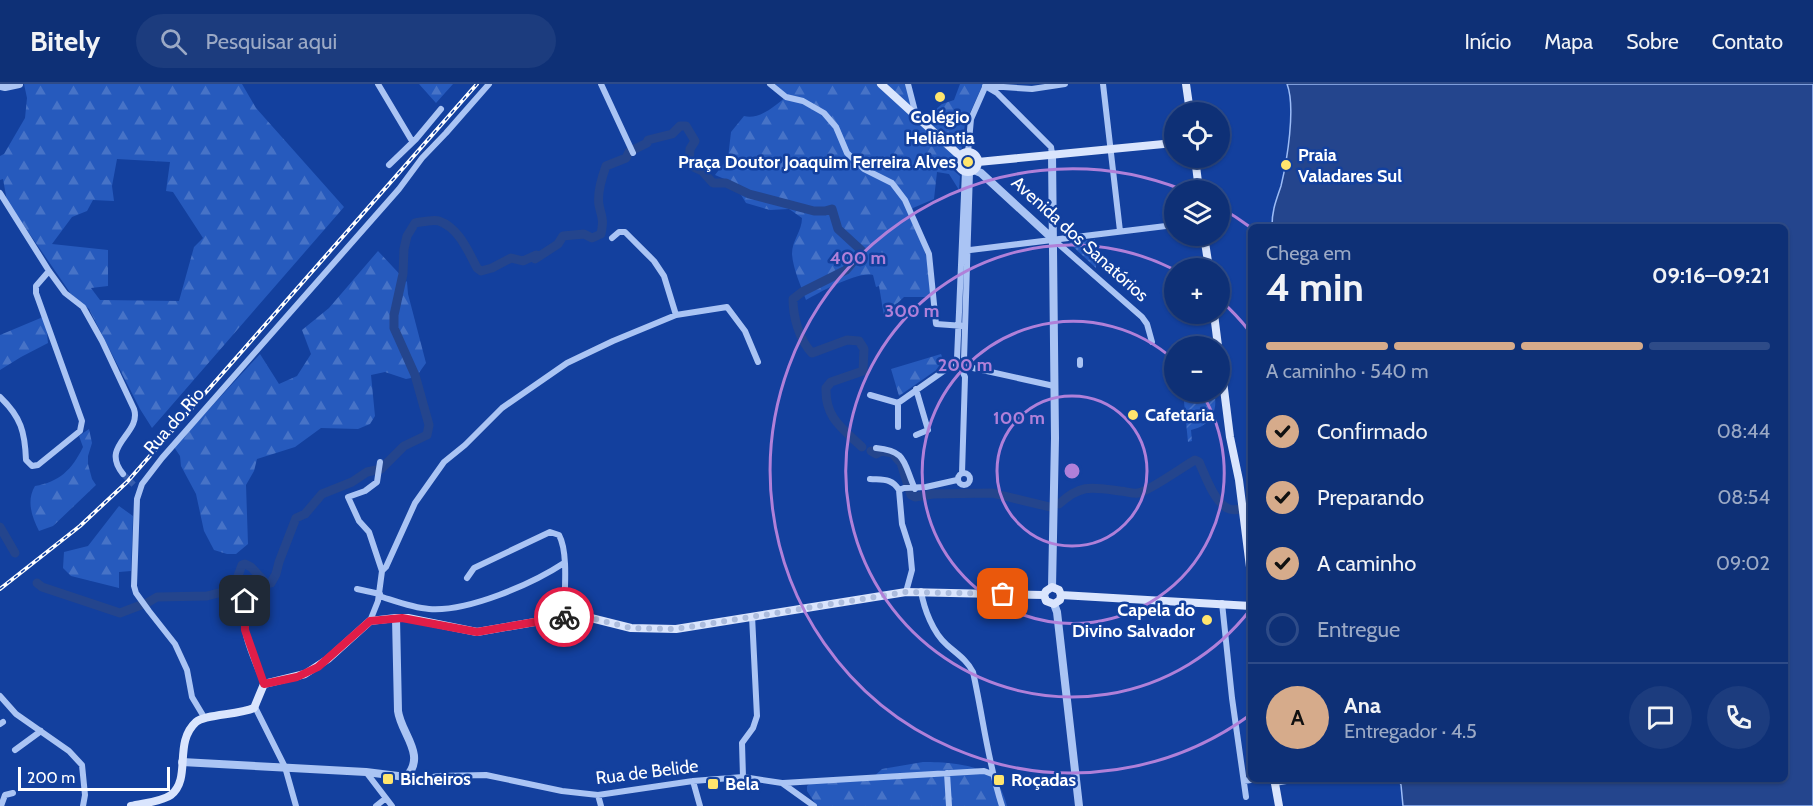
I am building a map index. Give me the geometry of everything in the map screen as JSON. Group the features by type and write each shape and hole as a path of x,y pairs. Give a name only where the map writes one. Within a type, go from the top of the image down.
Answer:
{"main road":[{"name":"Avenida dos Sanatórios","path":"881,84 964,154 976,156 972,169 959,165 964,154"},
{"path":"1186,84 1189,102"},
{"path":"972,169 1052,154 1164,144"},
{"path":"1226,402 1248,550"},
{"path":"1052,587 1059,590 1061,595 1060,600 1054,604 1046,601 1044,595 1047,589 1052,587"},
{"path":"131,806 170,796 177,788 182,778 184,740 196,722 204,717 232,714 255,706 264,684 297,677 318,667 370,621 408,618 477,632 564,617 591,618 631,628 653,630 676,629 906,592 1044,595"},
{"path":"1061,595 1248,606"},
{"path":"1274,782 1279,806"}],"street":[{"path":"0,86 19,84"},
{"path":"378,84 412,141"},
{"name":"Rua do Rio","path":"204,717 192,697 188,670 175,644 142,602 134,586 137,488 399,189 422,158 489,84"},
{"path":"601,84 633,151"},
{"path":"771,84 786,97 803,102 824,113 836,127 847,153 864,169 892,183 905,200 928,254 936,324 962,326"},
{"path":"908,84 916,115"},
{"path":"986,85 1032,88 1065,84"},
{"path":"1103,84 1120,231"},
{"path":"986,85 1044,139 1051,147 1052,154 1054,240 1052,587"},
{"path":"964,154 971,119 986,85"},
{"path":"388,165 441,109"},
{"path":"870,479 888,480 907,489 957,480 962,473 964,377 960,363 964,251 972,169"},
{"name":"Avenida dos Sanatórios","path":"972,169 981,173 1142,317 1147,324 1152,342"},
{"path":"0,193 65,293 83,307 136,412 133,424 117,448 116,462 123,474"},
{"path":"964,251 1164,226"},
{"path":"612,238 619,232 625,232 654,261 664,276 676,315"},
{"path":"0,397 21,424 26,437 26,460 32,466 38,465 80,431 82,421 36,293 36,286 49,271"},
{"path":"382,571 386,567 415,503 444,462 465,445 502,408 567,363 612,341 676,315 727,307 745,331 758,362"},
{"path":"898,403 916,389 960,363 1054,386"},
{"path":"916,389 928,430 916,435"},
{"path":"870,395 898,403"},
{"path":"898,403 898,427"},
{"path":"876,448 893,450 900,454 907,489 902,524 910,549 912,570 906,592"},
{"path":"370,621 377,608 382,571 369,532 358,521 348,497 371,487 376,482 380,468"},
{"path":"957,480 962,486 968,484 969,476 962,473"},
{"path":"467,578 474,568 550,532 559,535 563,541 564,617"},
{"path":"357,589 431,610 456,607 489,599 546,574 564,562"},
{"path":"237,588 244,595 247,607 244,613 245,630 264,684"},
{"path":"921,591 923,604 939,638 969,663 973,672 992,774 1002,806"},
{"path":"1222,603 1246,797"},
{"path":"1054,604 1057,612 1079,806"},
{"path":"743,777 742,743 753,728 757,716 752,616"},
{"path":"182,762 366,772 406,777 412,769 414,748 400,723 398,711 396,618"},
{"path":"0,696 16,714 69,750 82,765 85,795 83,806"},
{"path":"255,706 285,767 296,806"},
{"path":"15,750 40,730"},
{"path":"782,783 984,771 992,774"},
{"path":"366,772 392,806"},
{"path":"947,773 949,806"},
{"name":"Rua de Belide","path":"406,777 418,780 438,776 486,775 562,791 598,795 693,781 743,777 782,783 814,806"},
{"path":"693,781 699,806"},
{"path":"1244,782 1248,781"},
{"path":"1,806 5,795 13,793"},
{"path":"598,795 601,806"},
{"path":"376,806 386,798"}],"green space":[{"path":"24,84 242,84 256,108 344,207 152,428 89,309 71,294 7,201 3,179 0,180 0,156 4,154 25,118 27,98","holes":["117,159 170,162 166,191 173,192 203,238 194,247 179,301 100,300 91,288 108,286 108,250 52,244 72,217 87,211 93,200 114,201 112,186"]},
{"path":"419,84 453,84 436,103"},
{"path":"775,84 908,84 915,108 927,117 942,104 954,100 960,84 983,84 965,124 960,160 953,170 960,176 959,190 949,174 937,172 934,199 913,208 910,212 928,261 932,297 904,297 884,316 879,286 876,287 873,275 866,275 839,283 806,300 792,254 802,218 789,209 770,210 746,203 734,183 715,175 728,158 731,132 744,116 761,114 786,97"},
{"path":"1095,239 1095,243 1096,268 1069,243"},
{"path":"378,251 407,282 426,363 416,377 406,379 385,372 371,375 375,416 370,424 358,429 321,428 295,447 257,459 254,471 246,485 248,544 236,554 214,550 204,531 196,494 174,447 260,354 279,384 297,376 311,354 302,330 329,308"},
{"path":"43,317 48,343 0,370 0,335"},
{"path":"941,354 945,364 899,396 891,369"},
{"path":"1184,402 1215,402 1212,417 1203,425 1191,430 1192,441 1188,442"},
{"path":"89,429 92,443 88,464 96,485 53,526 39,531 32,515 30,503 32,492 35,486 64,474 83,447 79,436"},
{"path":"119,506 133,516 131,571 119,572 119,588 71,576 63,568 64,552 88,546"},
{"path":"923,762 964,765 984,772 998,784 1007,806 817,806 807,791 810,783 870,780 882,769"}],"shaded area":[{"path":"1287,84 1813,84 1813,806 1403,806 1400,782 1788,782 1788,224 1272,224 1288,149 1291,120 1290,94"}],"waterway":[{"path":"147,603 157,597 207,596 230,590 235,584 242,565 245,564 251,567 267,584 271,583 296,518 305,514 322,494 352,482 367,472 381,469 404,446 427,435 429,425 415,375 394,328 394,315 403,274 404,249 407,236 415,223 434,220 446,224 457,234 481,271 511,258 523,261 536,255 535,259 558,244 563,236 584,234 592,238 601,234 599,195 606,166 626,158 629,152 647,143 648,140 672,134 680,126 686,126 695,141 690,149 689,165 702,171 713,183 726,183 749,194 814,211 832,209 838,229 862,251 846,270 802,292 793,299 798,328 807,348 812,353 847,340 859,341 864,349 863,371 831,382 826,388 828,407 836,422 862,447"},
{"path":"871,451 876,454 882,451 892,453 901,463 911,495 915,497 933,494 992,493 1050,507"},
{"path":"1059,504 1074,493 1087,488 1143,492 1195,460 1199,462 1210,487 1222,505 1232,510 1248,508"},
{"path":"0,527 15,553"},
{"path":"37,583 42,587 120,613 141,605"}],"tunnel":[{"path":"123,474 134,485"}],"railway":[{"path":"0,589 80,526 127,482 477,84"}],"way so far":[{"path":"564,617 591,618 631,628 676,629 906,592 1003,594"}],"place":[{"name":"Colégio Heliântia","path":"940,97"},
{"name":"Praça Doutor Joaquim Ferreira Alves","path":"968,162"},
{"name":"Praia Valadares Sul","path":"1286,165"},
{"name":"Cafetaria","path":"1133,415"},
{"name":"Capela do Divino Salvador","path":"1207,620"},
{"name":"Bicheiros","path":"388,779"},
{"name":"Roçadas","path":"999,780"},
{"name":"Bela","path":"713,784"}],"route":[{"path":"245,601 247,607 244,613 245,630 264,684 297,677 318,667 370,621 408,618 477,632 564,617"}]}
